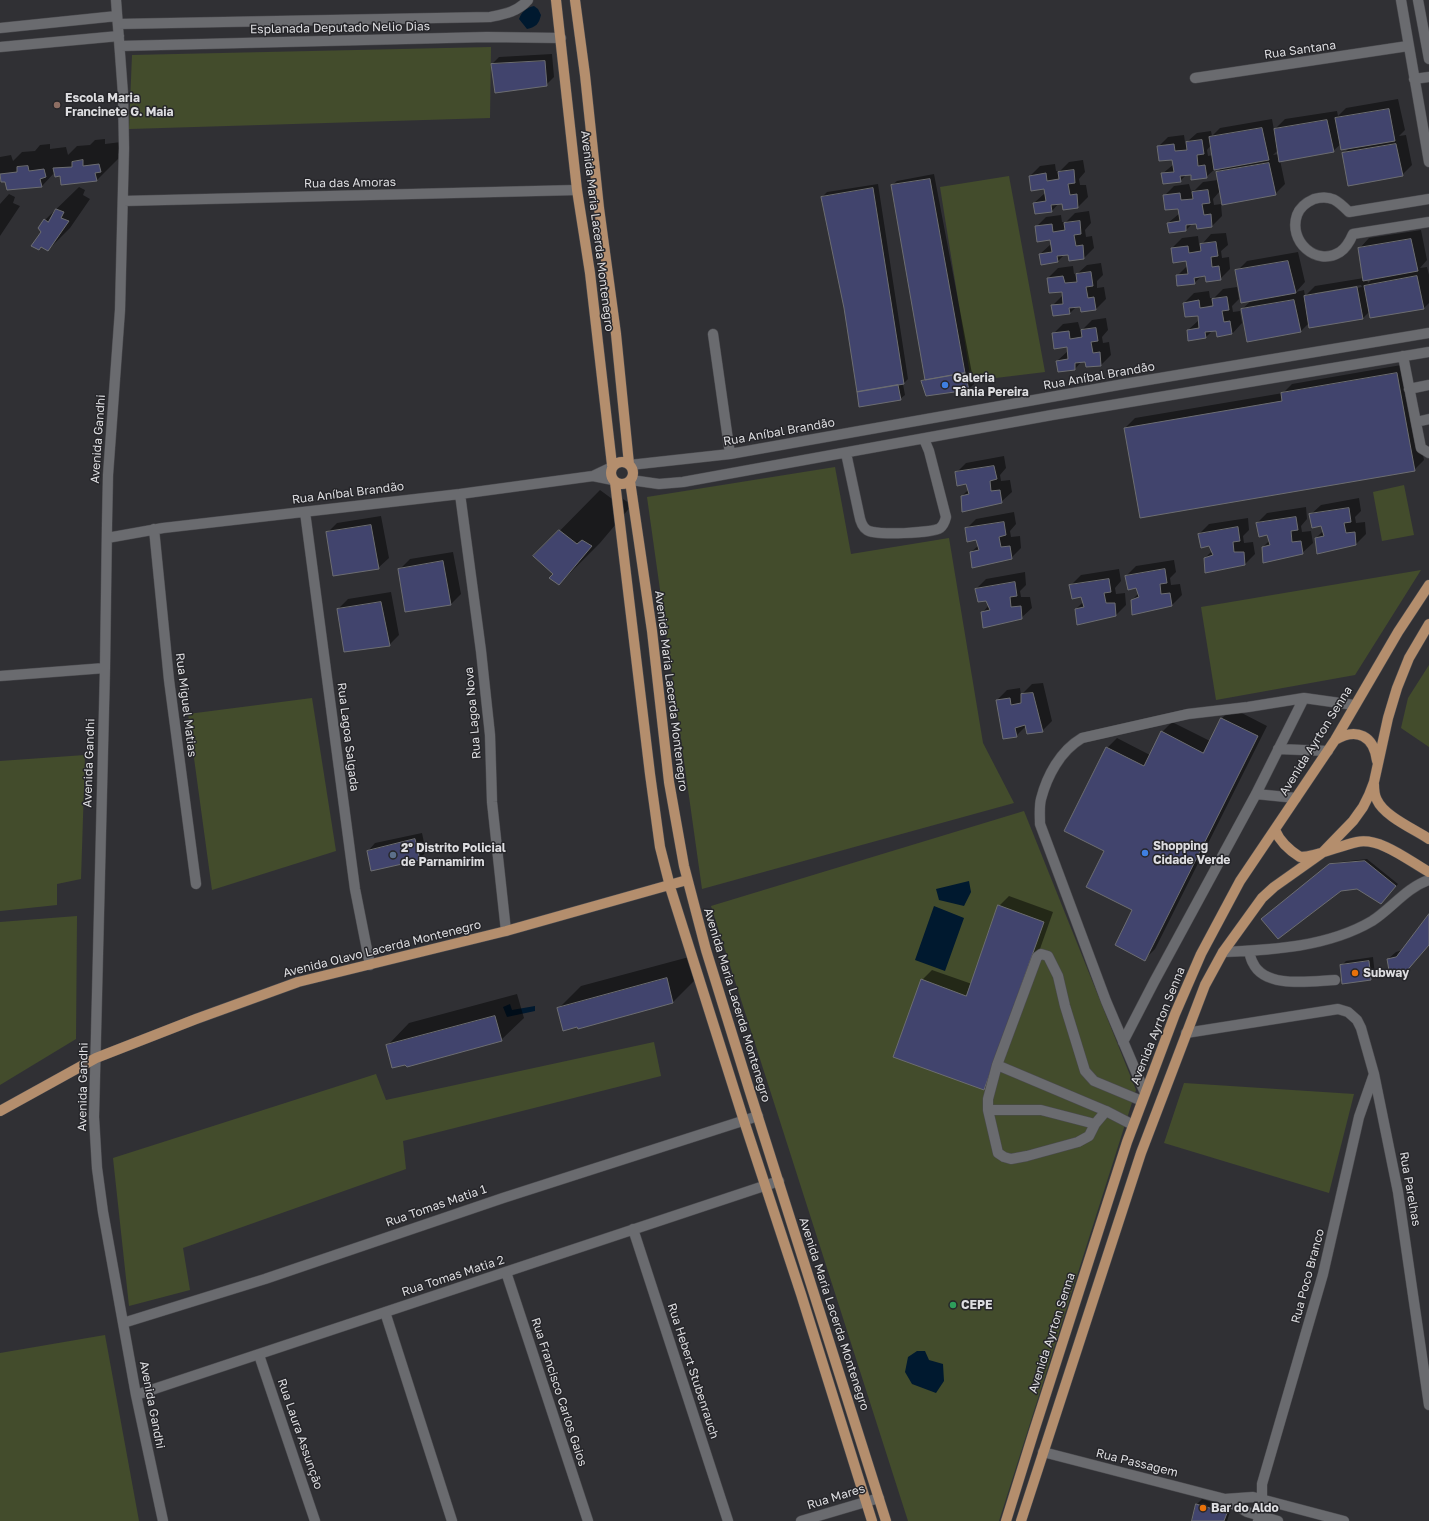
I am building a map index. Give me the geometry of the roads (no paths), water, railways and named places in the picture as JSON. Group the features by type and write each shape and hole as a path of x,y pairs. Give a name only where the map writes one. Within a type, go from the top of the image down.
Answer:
{"main road":[{"name":"Avenida Maria Lacerda Montenegro","path":"556,0 577,190 590,273 612,466"},
{"name":"Avenida Maria Lacerda Montenegro","path":"575,0 585,75 599,208 616,334 630,464"},
{"path":"621,461 630,464 633,472 630,480 623,484 614,481 610,474 612,466 621,461"},
{"name":"Avenida Maria Lacerda Montenegro","path":"630,480 652,631 669,782 680,849 687,880 706,950 886,1521"},
{"name":"Avenida Maria Lacerda Montenegro","path":"614,481 652,788 660,842 670,885 872,1521"},
{"name":"Avenida Ayrton Senna","path":"1006,1521 1133,1125 1175,1014 1201,954 1240,881 1335,740 1354,705 1429,584"},
{"path":"1021,1521 1139,1160 1205,985 1223,952 1262,898 1274,887 1322,853 1353,821 1370,795 1388,718 1397,688 1410,658 1429,624"},
{"path":"1335,740 1350,733 1359,734 1367,738 1376,752 1377,765"},
{"path":"1374,782 1375,794 1381,807 1387,813 1429,839"},
{"path":"1275,830 1278,838 1284,846 1300,857 1322,853 1357,842 1374,842 1384,846 1429,872"},
{"name":"Avenida Olavo Lacerda Montenegro","path":"0,1111 96,1058 196,1018 298,982 506,931 687,880"}],"street":[{"name":"Avenida Gandhi","path":"116,0 123,94 123,201 120,310 108,475 105,668 94,1117 97,1168 103,1212 136,1395 163,1521"},
{"name":"Esplanada Deputado Nelio Dias","path":"0,28 117,20 490,17 511,13 523,6 528,0"},
{"path":"1401,0 1429,162"},
{"path":"1418,0 1429,59"},
{"path":"0,47 119,36"},
{"name":"Esplanada Deputado Nelio Dias","path":"120,46 487,37 560,38"},
{"name":"Rua Santana","path":"1195,78 1408,46"},
{"path":"1414,79 1429,77"},
{"name":"Rua das Amoras","path":"123,201 577,190"},
{"path":"1429,199 1349,212 1338,200 1322,197 1308,201 1299,210 1295,222 1295,233 1300,244 1310,252 1325,256 1340,252 1348,243 1353,234 1429,222"},
{"name":"Rua Aníbal Brandão","path":"630,464 730,454 1429,333"},
{"path":"713,334 730,454"},
{"path":"630,480 659,484 683,482 1052,415 1429,352"},
{"path":"1402,356 1421,448 1429,453"},
{"path":"1152,380 1155,398"},
{"path":"1409,389 1429,385"},
{"path":"1416,422 1429,419"},
{"path":"846,453 859,514 862,524 866,530 875,533 898,534 939,529 944,524 946,517 929,450 924,439"},
{"name":"Rua Aníbal Brandão","path":"107,538 154,529 460,494 593,476 612,466"},
{"name":"Rua Aníbal Brandão","path":"593,476 614,481"},
{"name":"Rua Lagoa Nova","path":"460,494 489,727 492,802 506,931"},
{"name":"Rua Lagoa Salgada","path":"305,512 355,889 370,965"},
{"name":"Rua Miguel Matias","path":"154,529 170,680 196,884"},
{"path":"0,676 105,668"},
{"path":"1123,1042 1256,794 1304,698"},
{"path":"1144,1097 1040,824 1040,800 1049,776 1058,761 1074,743 1082,738 1188,714 1248,707 1304,698 1354,705"},
{"path":"1278,749 1328,751"},
{"path":"1256,794 1296,798"},
{"path":"1223,952 1267,950 1314,943 1345,933 1372,921 1393,906 1413,888 1429,880"},
{"path":"1249,951 1253,964 1266,976 1285,982 1334,980"},
{"path":"1106,1111 1089,1136 1078,1142 1011,1159 998,1153 988,1110 988,1099 997,1065 1037,957 1041,954 1048,956 1058,976 1078,1050 1088,1076 1094,1082 1144,1097"},
{"name":"Rua Parelhas","path":"1186,1033 1338,1009 1353,1015 1361,1028 1374,1074 1398,1192 1429,1404"},
{"path":"997,1065 1106,1111 1133,1125"},
{"name":"Rua Poco Branco","path":"1245,1516 1257,1499 1262,1484 1323,1274 1359,1117 1374,1074"},
{"path":"988,1110 1041,1110 1096,1124"},
{"name":"Rua Tomas Matia 1","path":"124,1322 265,1279 503,1198 758,1116"},
{"name":"Rua Tomas Matia 2","path":"136,1395 779,1181"},
{"name":"Rua Hebert Stubenrauch","path":"633,1229 728,1521"},
{"name":"Rua Francisco Carlos Gaios","path":"506,1272 588,1521"},
{"path":"385,1312 452,1521"},
{"name":"Rua Laura Assunção","path":"259,1355 315,1521"},
{"name":"Rua Passagem","path":"1043,1452 1225,1499 1257,1499 1344,1521"},
{"name":"Rua Mares","path":"801,1521 879,1498"},
{"name":"Rua Passagem","path":"1225,1499 1245,1516 1278,1521"},
{"name":"Rua Poco Branco","path":"1257,1499 1259,1518"}],"water":[{"path":"534,6 538,9 541,15 537,25 527,29 519,19 525,10"},
{"path":"969,881 971,892 964,906 939,900 936,889"},
{"path":"934,906 964,918 945,971 915,960"},
{"path":"510,1004 512,1010 535,1006 535,1011 507,1017 503,1007"},
{"path":"917,1351 925,1351 929,1360 943,1364 944,1381 936,1393 912,1384 905,1372 908,1357"}],"place":[{"name":"Escola Maria Francinete G. Maia","path":"57,105"},
{"name":"Galeria Tânia Pereira","path":"945,385"},
{"name":"Shopping Cidade Verde","path":"1145,853"},
{"name":"2º Distrito Policial de Parnamirim","path":"393,855"},
{"name":"Subway","path":"1355,973"},
{"name":"CEPE","path":"953,1305"},
{"name":"Bar do Aldo","path":"1203,1508"}]}
